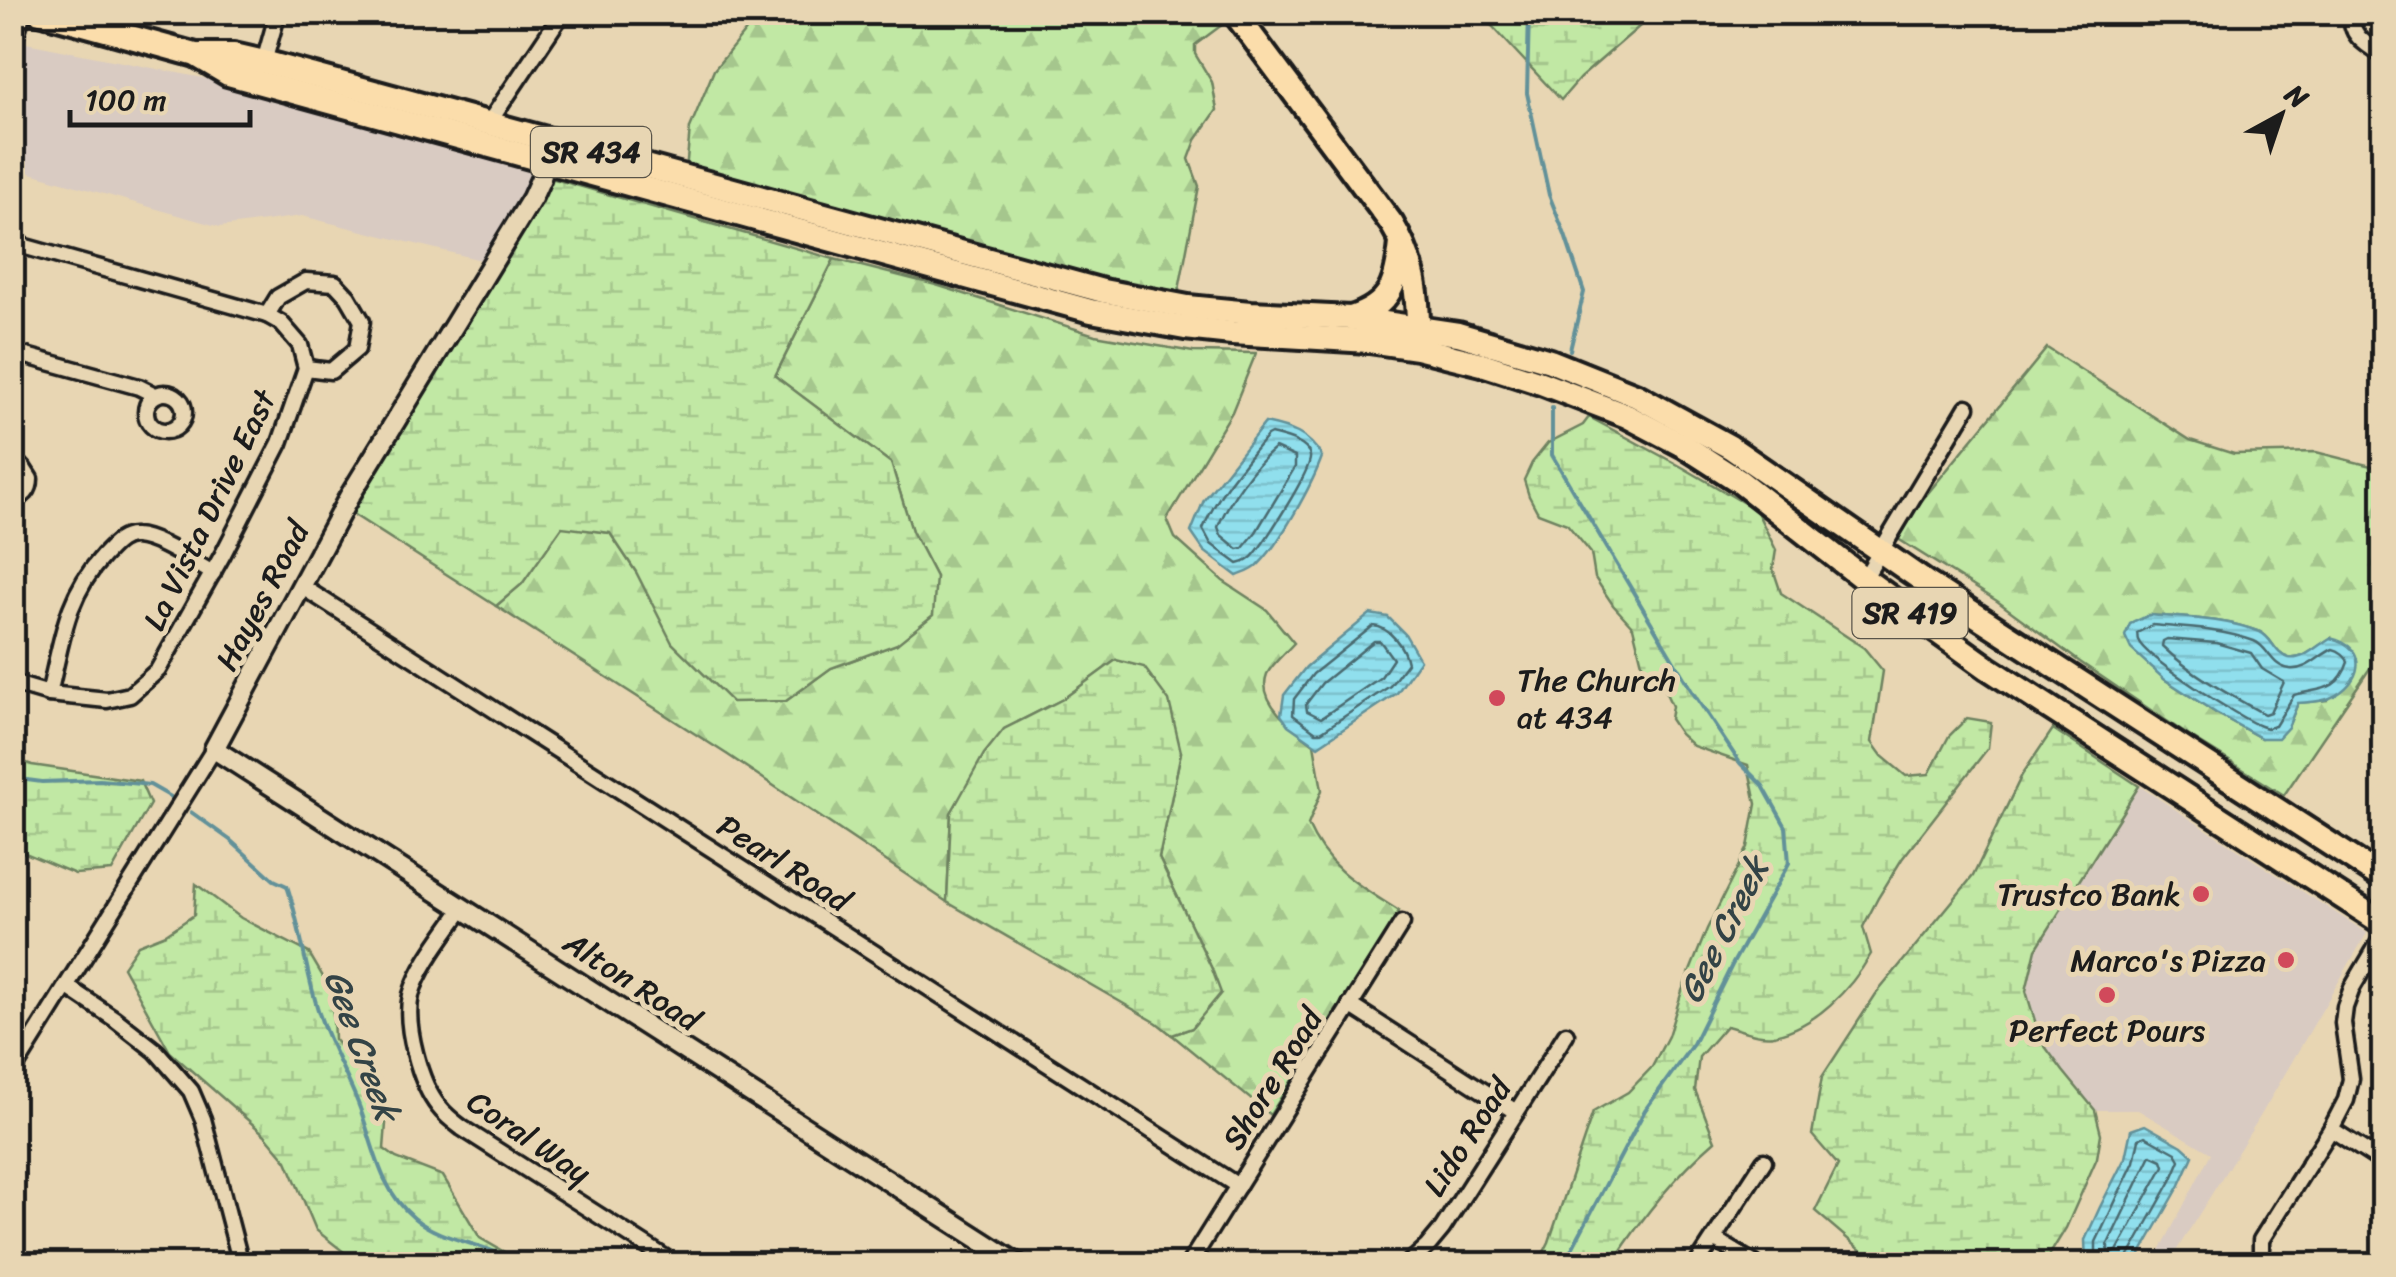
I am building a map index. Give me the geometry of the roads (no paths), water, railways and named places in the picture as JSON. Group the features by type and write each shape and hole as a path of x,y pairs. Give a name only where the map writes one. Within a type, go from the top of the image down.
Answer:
{"main road":[{"name":"SR 434","path":"40,12 113,22 196,55 228,74 1146,300 1234,312 1351,318 1418,338"},
{"path":"1234,12 1392,224 1415,276 1418,338"},
{"name":"SR 434","path":"196,55 234,54 488,124 548,151 1047,300 1138,321 1232,334 1369,341 1418,338"},
{"path":"1351,318 1377,307 1394,286 1401,240"},
{"path":"950,273 975,270 990,261"},
{"name":"SR 419","path":"1418,338 1458,334 1521,352 1638,396 1730,448 1879,551 2384,880"},
{"name":"SR 419","path":"1418,338 1597,404 1686,447 1739,482 1988,668 2384,924"},
{"path":"2160,780 2184,770 2216,771"}],"street":[{"path":"12,48 23,12"},
{"path":"264,62 278,12"},
{"path":"488,124 563,12"},
{"path":"2352,12 2352,30 2360,42 2384,56"},
{"name":"Hayes Road","path":"12,1073 214,748 349,497 532,198 548,151"},
{"path":"12,244 267,314 278,297 306,281 335,283 362,321 357,349 331,371 306,368"},
{"name":"La Vista Drive East","path":"12,682 48,694 107,700 130,695 158,670 280,443 306,368 300,345 281,323 267,314"},
{"path":"12,352 139,386 155,396"},
{"path":"1864,579 1967,407"},
{"path":"12,465 23,468 30,479 27,492 12,498"},
{"path":"48,694 72,601 86,575 116,542 128,535 146,537 213,573"},
{"name":"Pearl Road","path":"301,586 1238,1186"},
{"name":"Alton Road","path":"214,748 1018,1264"},
{"name":"Coral Way","path":"462,908 412,994 409,1012 413,1041 428,1091 440,1109 462,1128 675,1264"},
{"name":"Shore Road","path":"1189,1264 1402,923"},
{"path":"2267,1264 2262,1258 2261,1240 2346,1100 2352,1079 2343,1023 2345,1007 2384,934"},
{"path":"66,986 156,1051 190,1092 203,1120 241,1264"},
{"path":"1350,1005 1516,1112"},
{"name":"Lido Road","path":"1408,1264 1442,1229 1566,1034"},
{"path":"2331,1129 2384,1163"},
{"path":"1697,1264 1764,1161"},
{"path":"1714,1239 1754,1264"}],"water":[{"path":"1265,423 1298,433 1322,457 1275,544 1256,567 1237,576 1204,551 1191,532 1204,500"},
{"path":"1370,614 1388,617 1405,634 1420,660 1397,693 1318,746 1288,725 1281,715 1284,695 1306,667"},
{"path":"2149,615 2247,627 2260,632 2289,658 2305,655 2330,638 2352,649 2356,657 2355,675 2341,692 2330,698 2298,703 2288,727 2278,738 2261,738 2164,679 2131,649 2125,636 2130,624"},
{"path":"2145,1125 2193,1156 2135,1264 2088,1264 2085,1240 2125,1158 2131,1130"}],"waterway":[{"name":"Gee Creek","path":"1529,12 1527,93 1549,195 1584,292 1570,350"},
{"name":"Gee Creek","path":"1552,408 1552,455 1693,693 1740,763 1763,786 1786,827 1789,863 1693,1044 1645,1110 1564,1264"},
{"name":"Gee Creek","path":"12,778 150,785 171,797"},
{"name":"Gee Creek","path":"191,812 230,840 274,880 287,886 321,1019 392,1193 426,1226 517,1264"}],"place":[{"name":"The Church at 434","path":"1497,698"},
{"name":"Trustco Bank","path":"2201,894"},
{"name":"Marco's Pizza","path":"2286,960"},
{"name":"Perfect Pours","path":"2107,995"}]}
